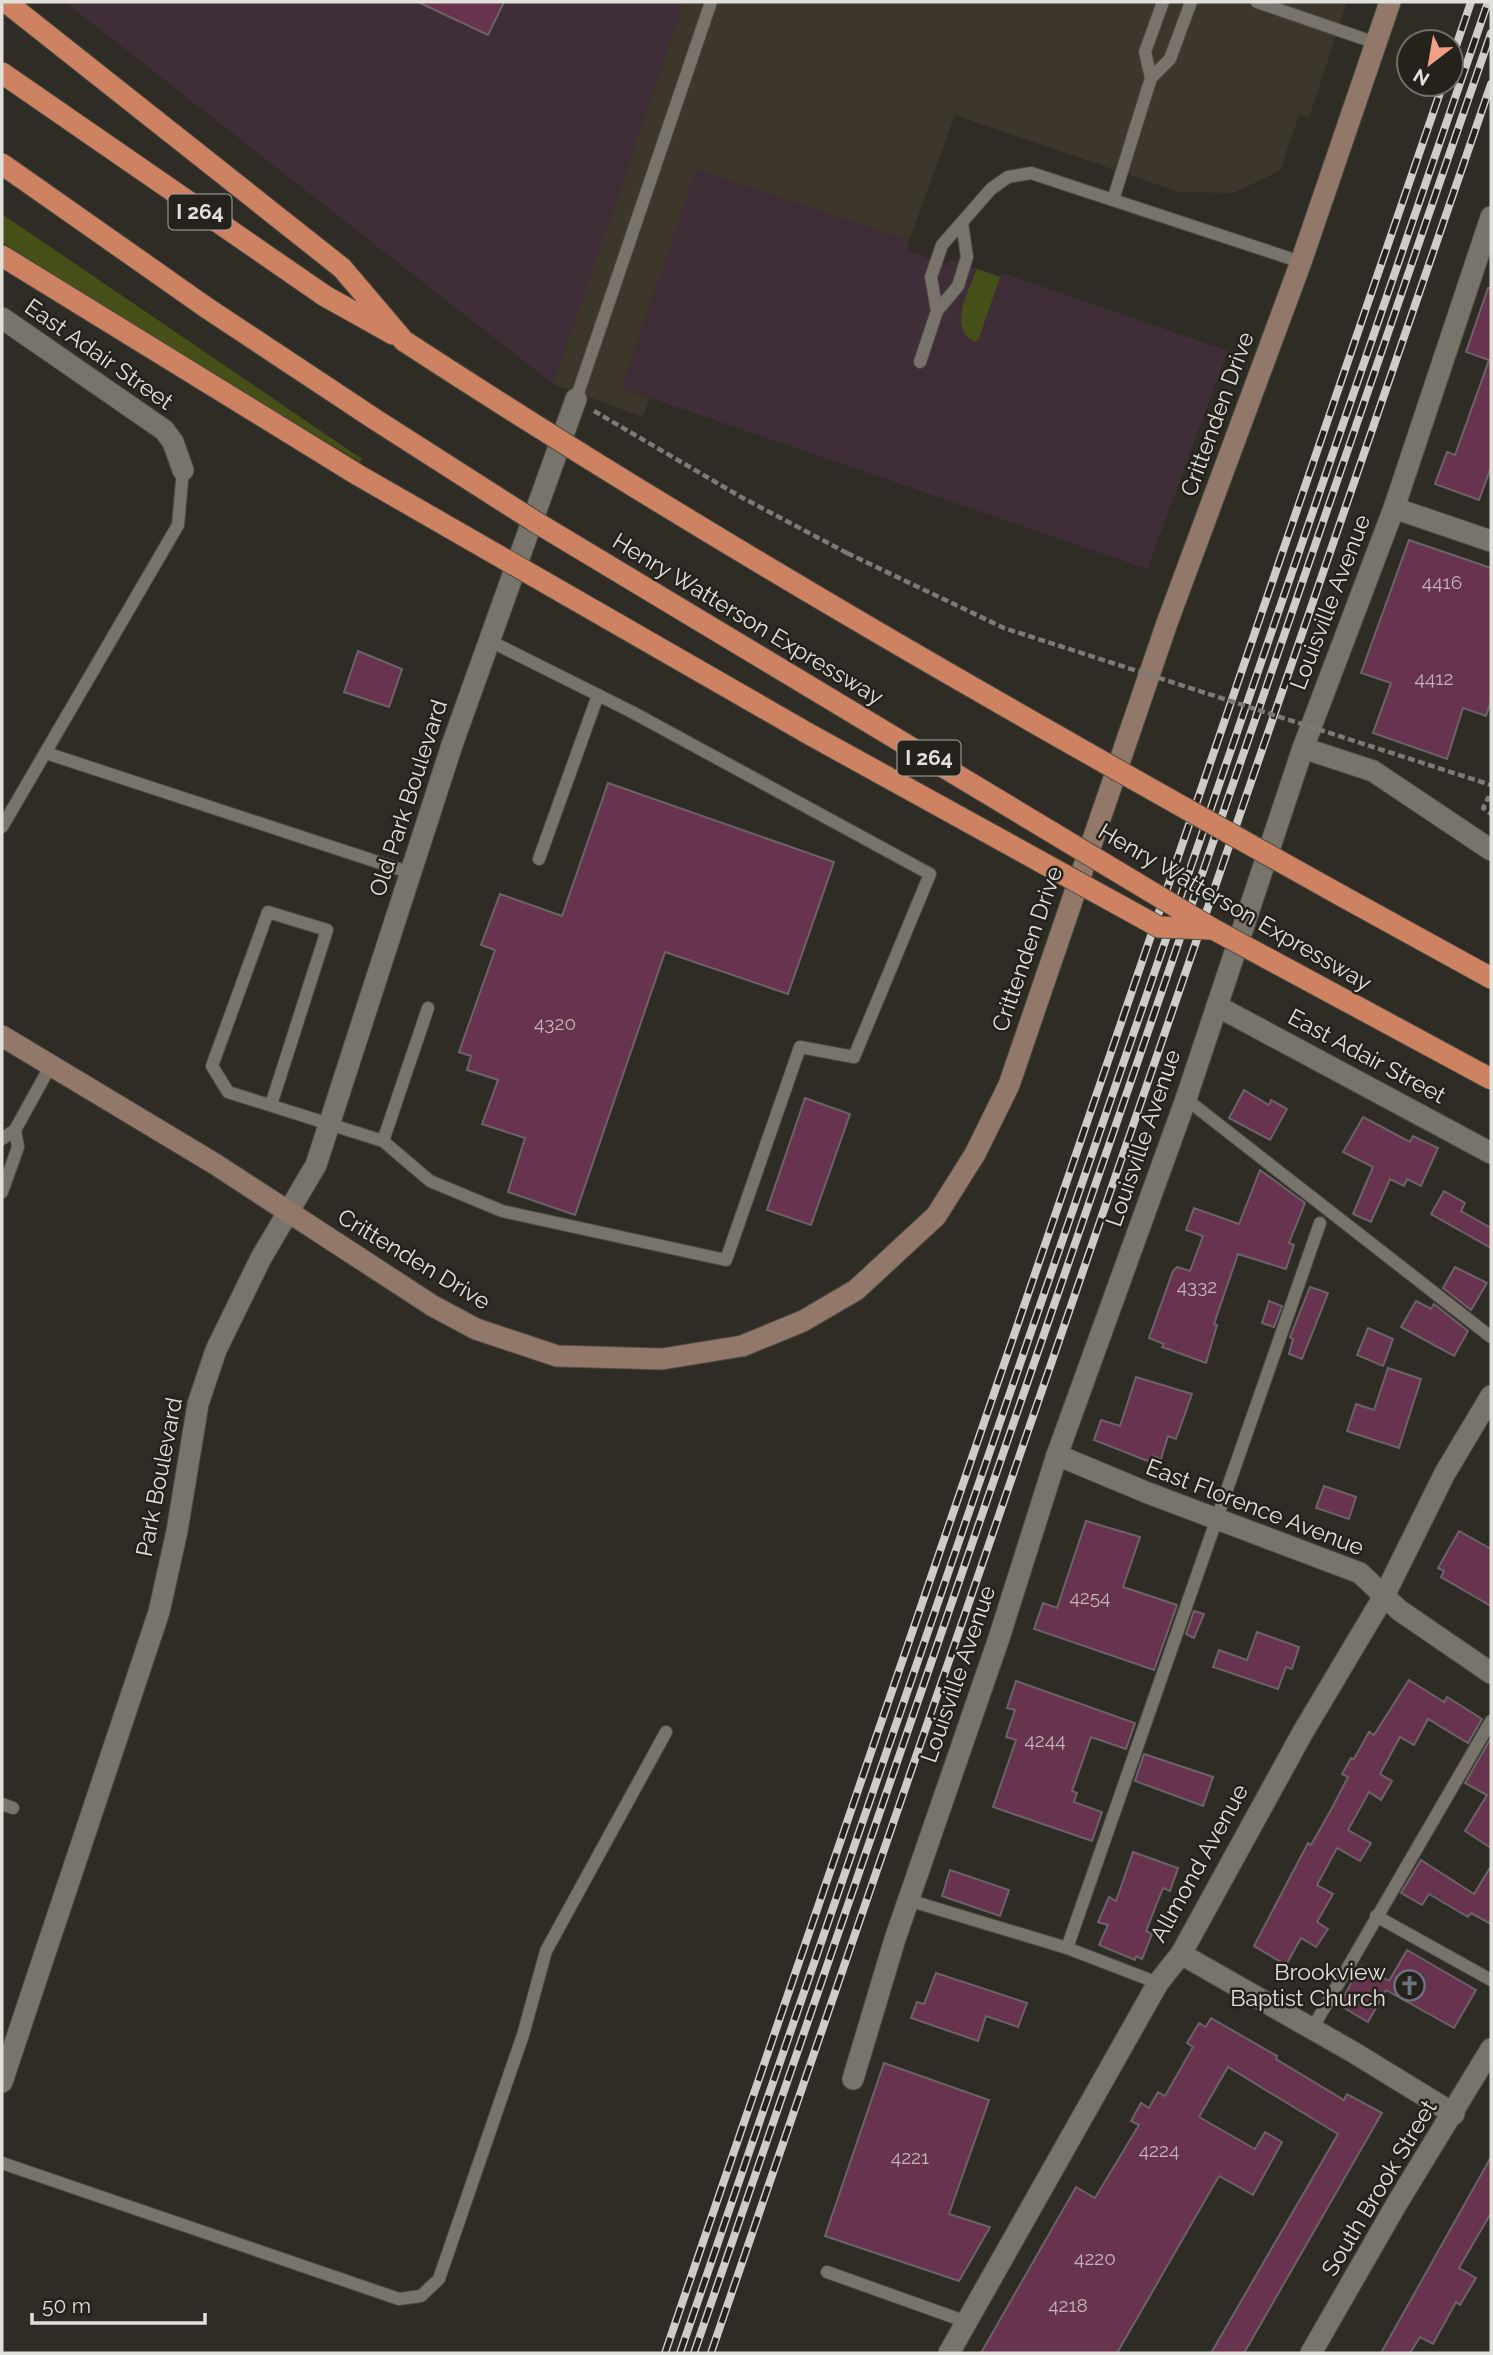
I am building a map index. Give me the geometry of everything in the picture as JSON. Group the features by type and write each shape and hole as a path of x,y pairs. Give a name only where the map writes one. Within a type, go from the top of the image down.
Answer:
{"highway":[{"path":"6,2 342,268 404,341"},
{"name":"I 264","path":"2,74 324,296 404,341 689,522 950,676 1491,978"},
{"name":"Henry Watterson Expressway","path":"2,164 207,308 534,521 1213,929 1491,1079"},
{"path":"2,256 358,475 833,748 1159,928 1213,929"}],"main road":[{"name":"Crittenden Drive","path":"289,1213 476,1329 557,1356 662,1359 742,1346 813,1315 856,1290 896,1256 936,1216 975,1154 1009,1085 1167,623 1301,262 1390,2"},
{"path":"2,1036 289,1213"}],"street":[{"name":"Louisville Avenue","path":"853,2079 908,1900 995,1650 1057,1455 1186,1099 1303,748 1394,508 1491,217"},
{"name":"East Adair Street","path":"2,318 164,430 173,442 183,470"},
{"name":"Old Park Boulevard","path":"289,1213 316,1165 488,640 576,399"},
{"path":"1394,508 1491,541"},
{"path":"1303,748 1373,771 1491,850"},
{"name":"East Adair Street","path":"1217,1006 1491,1153"},
{"name":"Park Boulevard","path":"2,2082 159,1612 177,1531 198,1404 216,1350 234,1312 289,1213"},
{"name":"Allmond Avenue","path":"949,2353 1158,1983 1181,1954 1290,1754 1384,1596 1445,1473 1491,1396"},
{"name":"East Florence Avenue","path":"1057,1455 1216,1520 1360,1573 1384,1596 1491,1673"},
{"path":"1181,1954 1454,2114"},
{"name":"South Brook Street","path":"1311,2353 1396,2205 1454,2114 1491,2049"}],"lane":[{"path":"576,399 711,2"},
{"path":"1151,78 1145,52 1163,2"},
{"path":"1114,200 1151,78 1170,59 1191,2"},
{"path":"1256,2 1376,43"},
{"path":"937,311 931,277 942,245 990,189 1008,177 1031,173 1301,262"},
{"path":"920,362 937,311 958,286 967,257 962,223"},
{"path":"2,827 178,525 183,470"},
{"path":"271,1105 327,930 268,912 212,1066 228,1092 383,1141 430,1181 502,1211 726,1260 800,1047 854,1057 930,874 598,695 488,640"},
{"path":"539,859 598,695"},
{"path":"46,753 411,873"},
{"path":"383,1141 428,1008"},
{"path":"2,1139 15,1130 51,1065"},
{"path":"1186,1099 1491,1337"},
{"path":"2,1192 18,1147 15,1130"},
{"path":"1067,1948 1320,1223"},
{"path":"1312,2029 1491,1721"},
{"path":"2,2162 399,2299 421,2296 439,2279 523,2035 546,1951 666,1732"},
{"path":"908,1900 1067,1948 1158,1983"},
{"path":"1376,1916 1491,1980"},
{"path":"827,2272 942,2310 967,2322"}],"path":[{"path":"576,399 741,497 847,553 1003,628 1491,785"},
{"path":"1491,799 1488,797 1483,808 1491,814"}],"shaded area":[{"path":"65,2 684,2 553,384"},
{"path":"684,2 1347,2 1309,118 1299,115 1280,171 1233,193 1179,192 955,115 909,241 696,170 622,388 650,398 643,417 553,384"},
{"path":"696,169 909,241 907,250 947,266 950,260 1000,276 1006,274 1228,351 1147,569 622,388"}],"green space":[{"path":"2,214 362,459 360,462 102,306 2,242"},
{"path":"977,269 1000,277 979,338 975,342 962,327 961,318 965,298"}],"building":[{"path":"418,2 504,2 488,35"},
{"path":"1488,288 1491,288 1491,467 1479,500 1435,484 1447,452 1455,455 1489,360 1466,352"},
{"path":"1409,540 1491,568 1491,701 1486,716 1463,708 1447,759 1373,733 1391,683 1361,673"},
{"path":"358,651 402,669 389,707 344,692"},
{"path":"608,783 834,862 788,994 665,952 575,1215 508,1192 525,1138 482,1124 498,1080 467,1070 471,1056 459,1052 495,950 481,945 500,894 562,916"},
{"path":"1244,1090 1269,1105 1271,1100 1287,1109 1270,1140 1229,1118"},
{"path":"805,1098 850,1114 811,1225 767,1210"},
{"path":"1363,1117 1410,1142 1413,1136 1438,1148 1421,1186 1407,1179 1404,1186 1390,1179 1371,1222 1353,1214 1373,1167 1343,1152"},
{"path":"1260,1170 1305,1203 1289,1243 1294,1245 1286,1269 1238,1254 1214,1324 1217,1325 1206,1363 1162,1347 1164,1344 1149,1338 1173,1271 1177,1267 1190,1271 1203,1236 1186,1230 1194,1208 1239,1224"},
{"path":"1444,1191 1465,1203 1461,1211 1491,1228 1491,1248 1431,1214"},
{"path":"1455,1267 1487,1283 1471,1310 1443,1288"},
{"path":"1310,1287 1328,1293 1302,1359 1289,1354 1293,1339 1290,1337"},
{"path":"1269,1301 1282,1306 1274,1327 1262,1323"},
{"path":"1416,1301 1431,1309 1434,1304 1468,1331 1454,1356 1401,1327"},
{"path":"1368,1328 1393,1339 1383,1366 1357,1355"},
{"path":"1388,1368 1421,1379 1399,1448 1347,1431 1356,1404 1374,1410"},
{"path":"1136,1377 1192,1394 1176,1439 1168,1436 1161,1459 1152,1456 1150,1462 1094,1440 1101,1420 1120,1426"},
{"path":"1324,1486 1356,1497 1349,1519 1316,1508"},
{"path":"1086,1521 1140,1537 1123,1587 1177,1605 1154,1670 1034,1629 1043,1603 1057,1608"},
{"path":"1459,1531 1491,1549 1491,1606 1441,1577 1444,1571 1438,1568"},
{"path":"1194,1611 1204,1614 1194,1638 1186,1634"},
{"path":"1257,1632 1299,1647 1292,1669 1286,1667 1278,1689 1213,1667 1219,1650 1247,1660"},
{"path":"1409,1680 1444,1702 1447,1697 1482,1719 1468,1743 1428,1719 1414,1745 1400,1737 1380,1774 1392,1781 1381,1800 1369,1792 1348,1830 1371,1843 1360,1861 1337,1848 1317,1885 1333,1894 1317,1922 1328,1929 1316,1947 1301,1938 1286,1965 1254,1946 1308,1843 1311,1845 1348,1777 1342,1774 1351,1758 1354,1759 1369,1732 1374,1735"},
{"path":"1016,1681 1135,1723 1126,1749 1091,1737 1072,1791 1077,1793 1074,1802 1102,1812 1092,1841 993,1807 1016,1740 1006,1737 1015,1710 1007,1708"},
{"path":"1491,1738 1491,1848 1465,1831 1487,1795 1465,1783"},
{"path":"1144,1754 1213,1777 1203,1806 1135,1781"},
{"path":"1133,1852 1178,1868 1170,1891 1163,1888 1146,1931 1152,1934 1142,1959 1136,1956 1135,1960 1099,1945 1108,1925 1098,1922 1109,1897 1116,1901"},
{"path":"1421,1860 1474,1894 1491,1866 1491,1924 1471,1913 1468,1917 1429,1894 1422,1905 1401,1893"},
{"path":"950,1870 1009,1890 1000,1916 942,1896"},
{"name":"Brookview Baptist Church","path":"1407,1950 1476,1990 1454,2028 1386,1990 1368,2022 1339,2005 1361,1966 1389,1981"},
{"path":"936,1973 1027,2003 1018,2027 986,2016 978,2041 911,2018 917,2002 924,2004"},
{"path":"1211,2018 1277,2056 1276,2059 1344,2100 1347,2094 1382,2113 1244,2353 1211,2353 1338,2134 1228,2067 1199,2117 1255,2149 1265,2132 1282,2142 1253,2195 1219,2176 1117,2353 981,2353 1076,2187 1095,2198 1139,2125 1131,2121 1141,2103 1149,2108 1158,2092 1165,2096 1193,2047 1187,2043 1199,2023 1206,2027"},
{"path":"884,2063 989,2100 949,2214 990,2227 959,2281 825,2236"},
{"path":"1491,2157 1491,2213 1459,2268 1476,2278 1460,2305 1456,2302 1433,2344 1420,2337 1410,2353 1381,2353"}],"railway":[{"path":"1462,28 1471,2"},
{"path":"680,2353 1488,2"},
{"path":"694,2353 1491,33"},
{"path":"711,2353 1491,84"},
{"path":"665,2353 1438,98"}],"place":[{"name":"Brookview Baptist Church","path":"1409,1985"}]}
